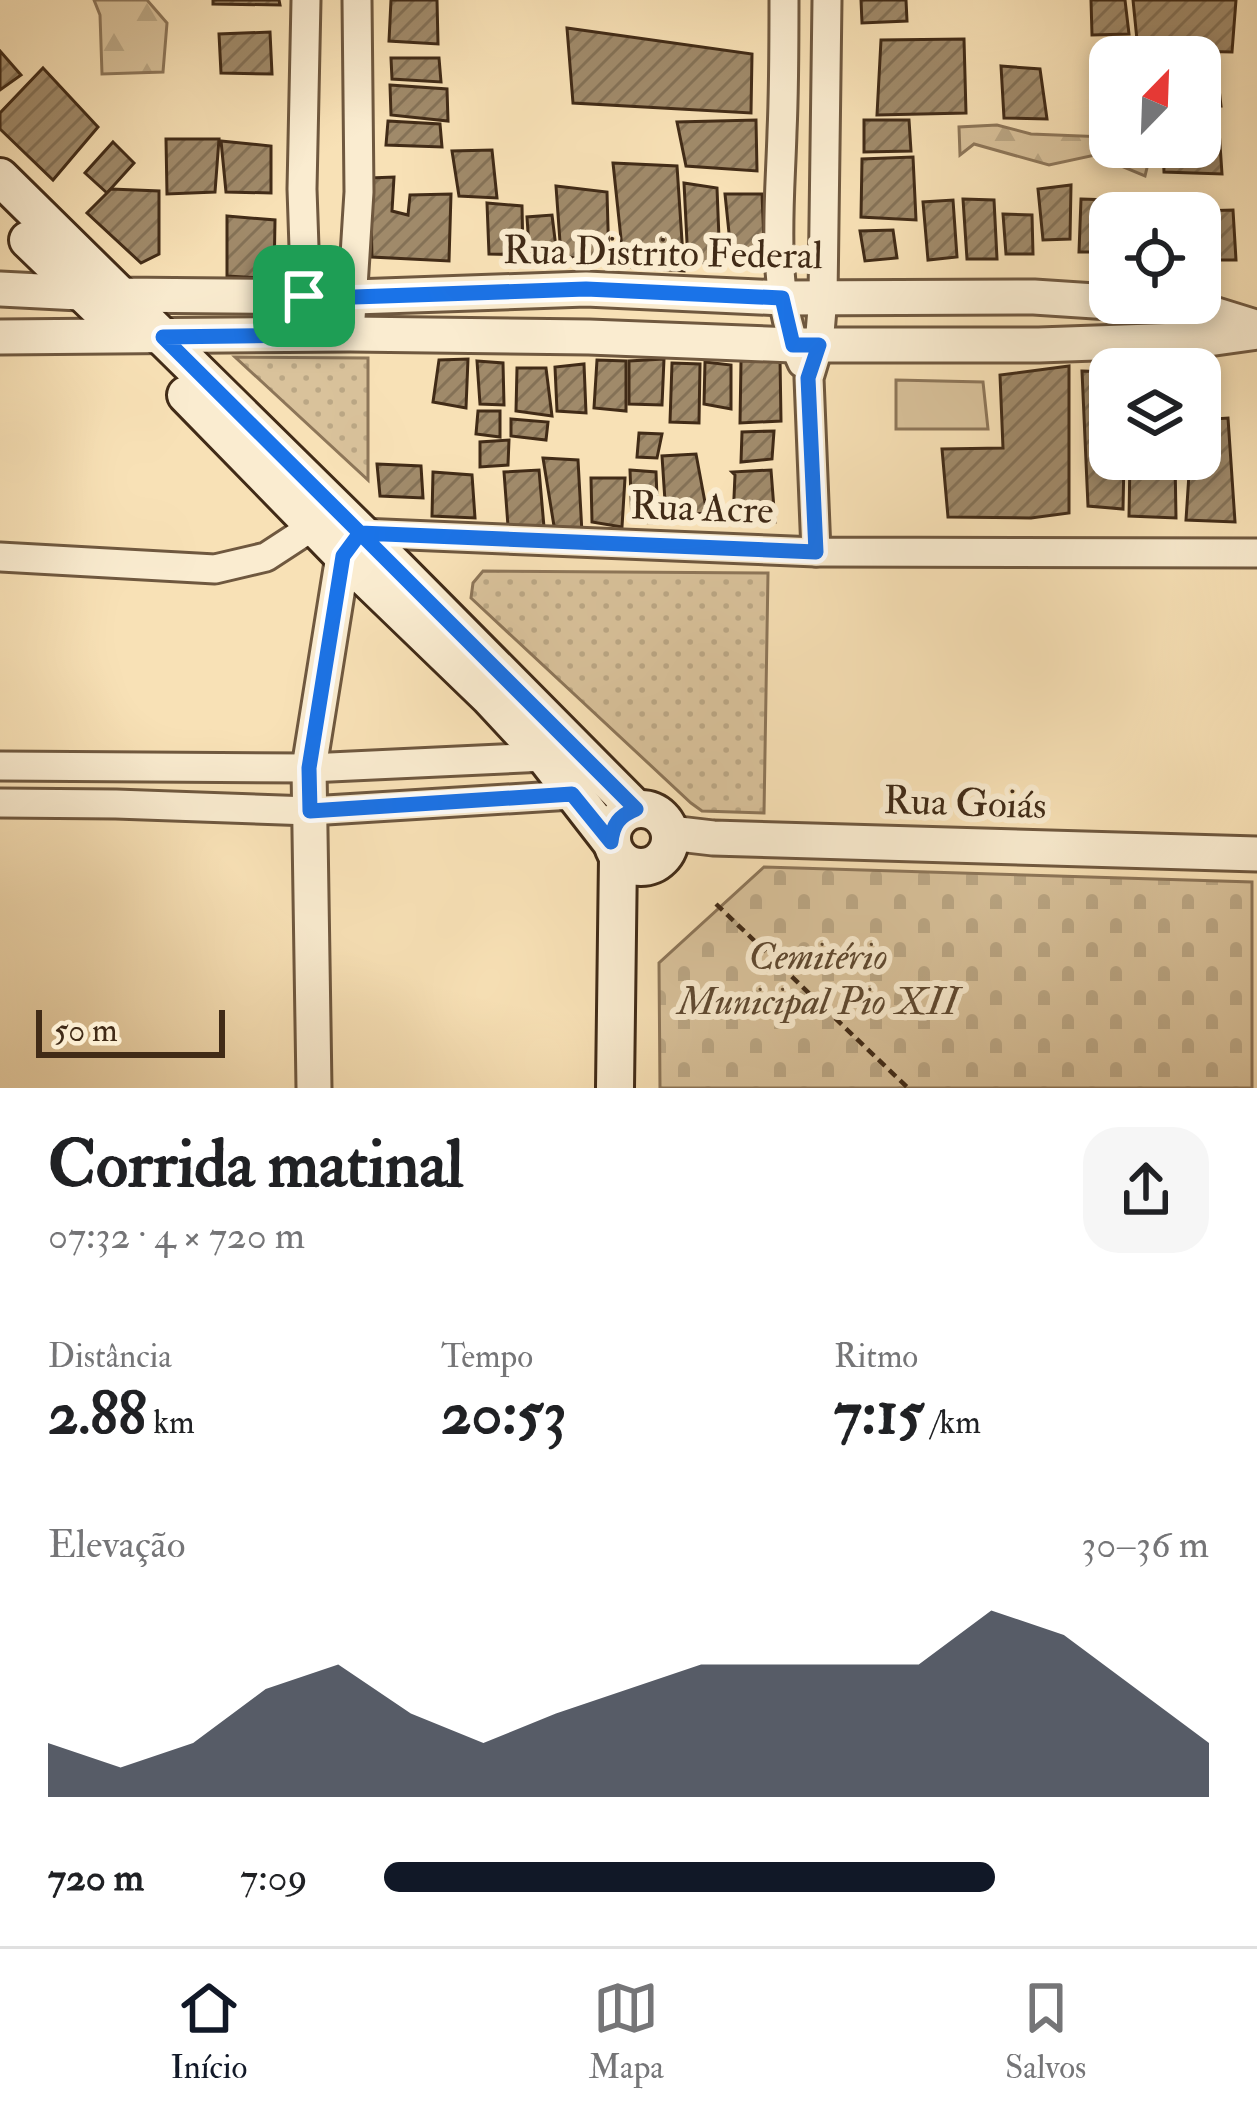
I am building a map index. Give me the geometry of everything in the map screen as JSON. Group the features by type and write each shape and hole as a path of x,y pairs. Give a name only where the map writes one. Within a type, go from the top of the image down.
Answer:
{"main road":[{"path":"0,177 119,295 146,337 315,526 351,544 545,757 615,850 630,866 659,861 668,848 670,833 664,820 651,811 636,809 622,815 613,827 615,850 616,1088"},
{"path":"0,212 81,293 146,337 351,544 636,809"}],"street":[{"path":"306,0 302,189 307,335"},
{"path":"350,334 359,192 357,0"},
{"path":"784,0 782,298 806,345"},
{"path":"816,552 806,345 823,297 827,0"},
{"path":"784,95 826,93"},
{"path":"586,289 589,337"},
{"name":"Rua Distrito Federal","path":"0,290 354,297 586,289 782,298 1089,301"},
{"path":"1034,297 1039,345"},
{"path":"1221,317 1257,330"},
{"path":"0,337 350,334 806,345 1039,345 1208,339 1257,330"},
{"path":"0,557 215,569 266,556 315,526"},
{"path":"314,1088 309,768 351,544"},
{"name":"Rua Acre","path":"351,544 1257,553"},
{"path":"0,766 309,768 545,757"},
{"path":"116,804 117,768"},
{"path":"0,803 310,811 572,794"},
{"name":"Rua Goiás","path":"670,833 1257,854"}],"path":[{"path":"716,904 908,1088"}],"green space":[{"path":"94,0 147,0 167,23 163,72 102,74 100,15"},
{"path":"997,125 1031,134 1089,136 1089,156 1049,165 974,144 960,155 959,127"},
{"path":"235,357 368,358 368,480"},
{"path":"896,380 983,382 988,429 896,429"},
{"path":"483,571 768,573 764,813 702,811 691,803 471,598 473,583"},
{"name":"Cemitério Municipal Pio XII","path":"764,867 1252,882 1252,1088 660,1088 659,963"}],"building":[{"path":"213,0 279,0 280,5 213,4"},
{"path":"391,0 437,0 438,44 389,41"},
{"path":"861,0 906,0 907,21 862,23"},
{"path":"1091,0 1125,0 1129,34 1092,35"},
{"path":"1133,0 1236,0 1232,52 1221,52 1221,36 1137,36"},
{"path":"567,28 752,54 751,113 573,103"},
{"path":"270,32 272,74 221,73 219,34"},
{"path":"964,39 966,113 877,115 881,40"},
{"path":"0,51 21,75 0,90"},
{"path":"391,58 439,58 441,82 392,79"},
{"path":"1001,66 1040,69 1047,119 1004,118"},
{"path":"43,68 98,127 53,180 0,129 0,113"},
{"path":"390,85 447,89 448,121 391,115"},
{"path":"756,120 757,171 686,166 677,122"},
{"path":"864,120 909,120 911,151 864,152"},
{"path":"388,121 440,124 442,147 386,145"},
{"path":"166,139 219,139 215,192 167,194"},
{"path":"221,141 271,146 271,193 226,192"},
{"path":"113,142 134,163 107,193 85,173"},
{"path":"492,150 497,198 459,196 452,151"},
{"path":"913,157 916,220 861,217 862,159"},
{"path":"1221,159 1222,174 1164,172 1164,168 1221,168"},
{"path":"613,163 677,166 684,271 624,267"},
{"path":"394,177 392,211 408,215 410,195 451,194 449,261 372,257 370,178"},
{"path":"684,183 717,188 720,264 688,262"},
{"path":"1071,185 1070,239 1043,240 1038,189"},
{"path":"556,186 607,192 609,263 561,256"},
{"path":"111,189 159,191 159,254 141,263 87,213"},
{"path":"725,194 762,194 765,265 732,262"},
{"path":"963,199 994,200 997,259 967,259"},
{"path":"1081,199 1089,199 1089,252 1079,252"},
{"path":"953,200 957,257 928,260 923,202"},
{"path":"487,203 522,206 523,255 489,254"},
{"path":"1221,210 1233,210 1236,260 1221,260"},
{"path":"1003,214 1032,215 1033,254 1006,254"},
{"path":"552,215 558,264 530,263 527,217"},
{"path":"227,216 275,220 274,279 227,276"},
{"path":"893,230 897,258 865,261 860,231"},
{"path":"780,358 781,421 740,423 741,361"},
{"path":"468,359 466,408 433,402 439,360"},
{"path":"664,359 662,405 629,404 629,361"},
{"path":"597,360 626,361 626,411 594,408"},
{"path":"477,361 503,363 504,405 480,404"},
{"path":"705,362 731,365 731,409 704,404"},
{"path":"672,363 700,364 699,423 670,422"},
{"path":"584,364 586,413 557,411 555,367"},
{"path":"1069,366 1069,513 1031,518 948,517 942,449 1003,448 1000,375"},
{"path":"517,368 546,368 552,416 516,411"},
{"path":"1082,371 1089,371 1089,480 1124,480 1123,509 1088,506"},
{"path":"478,411 500,411 500,437 476,434"},
{"path":"1221,418 1228,418 1235,522 1186,520 1189,480 1221,480"},
{"path":"511,419 548,422 546,440 511,436"},
{"path":"774,431 772,459 741,462 742,432"},
{"path":"639,433 662,434 657,458 637,457"},
{"path":"509,440 508,465 480,467 480,442"},
{"path":"696,454 707,513 666,516 662,456"},
{"path":"543,458 578,460 582,533 554,526"},
{"path":"377,464 421,466 423,498 380,496"},
{"path":"539,470 544,527 508,526 504,472"},
{"path":"630,470 656,472 658,523 632,522"},
{"path":"771,470 775,522 733,520 732,472"},
{"path":"433,472 472,475 475,518 432,516"},
{"path":"591,478 625,478 622,527 592,522"},
{"path":"1130,480 1175,480 1176,518 1129,516"}],"route":[{"path":"304,296 307,335 163,337 360,533 343,556 309,768 310,811 572,794 611,842 613,827 622,815 636,809 360,533 816,552 808,378 819,345 793,345 782,298 586,289 304,296"}]}
